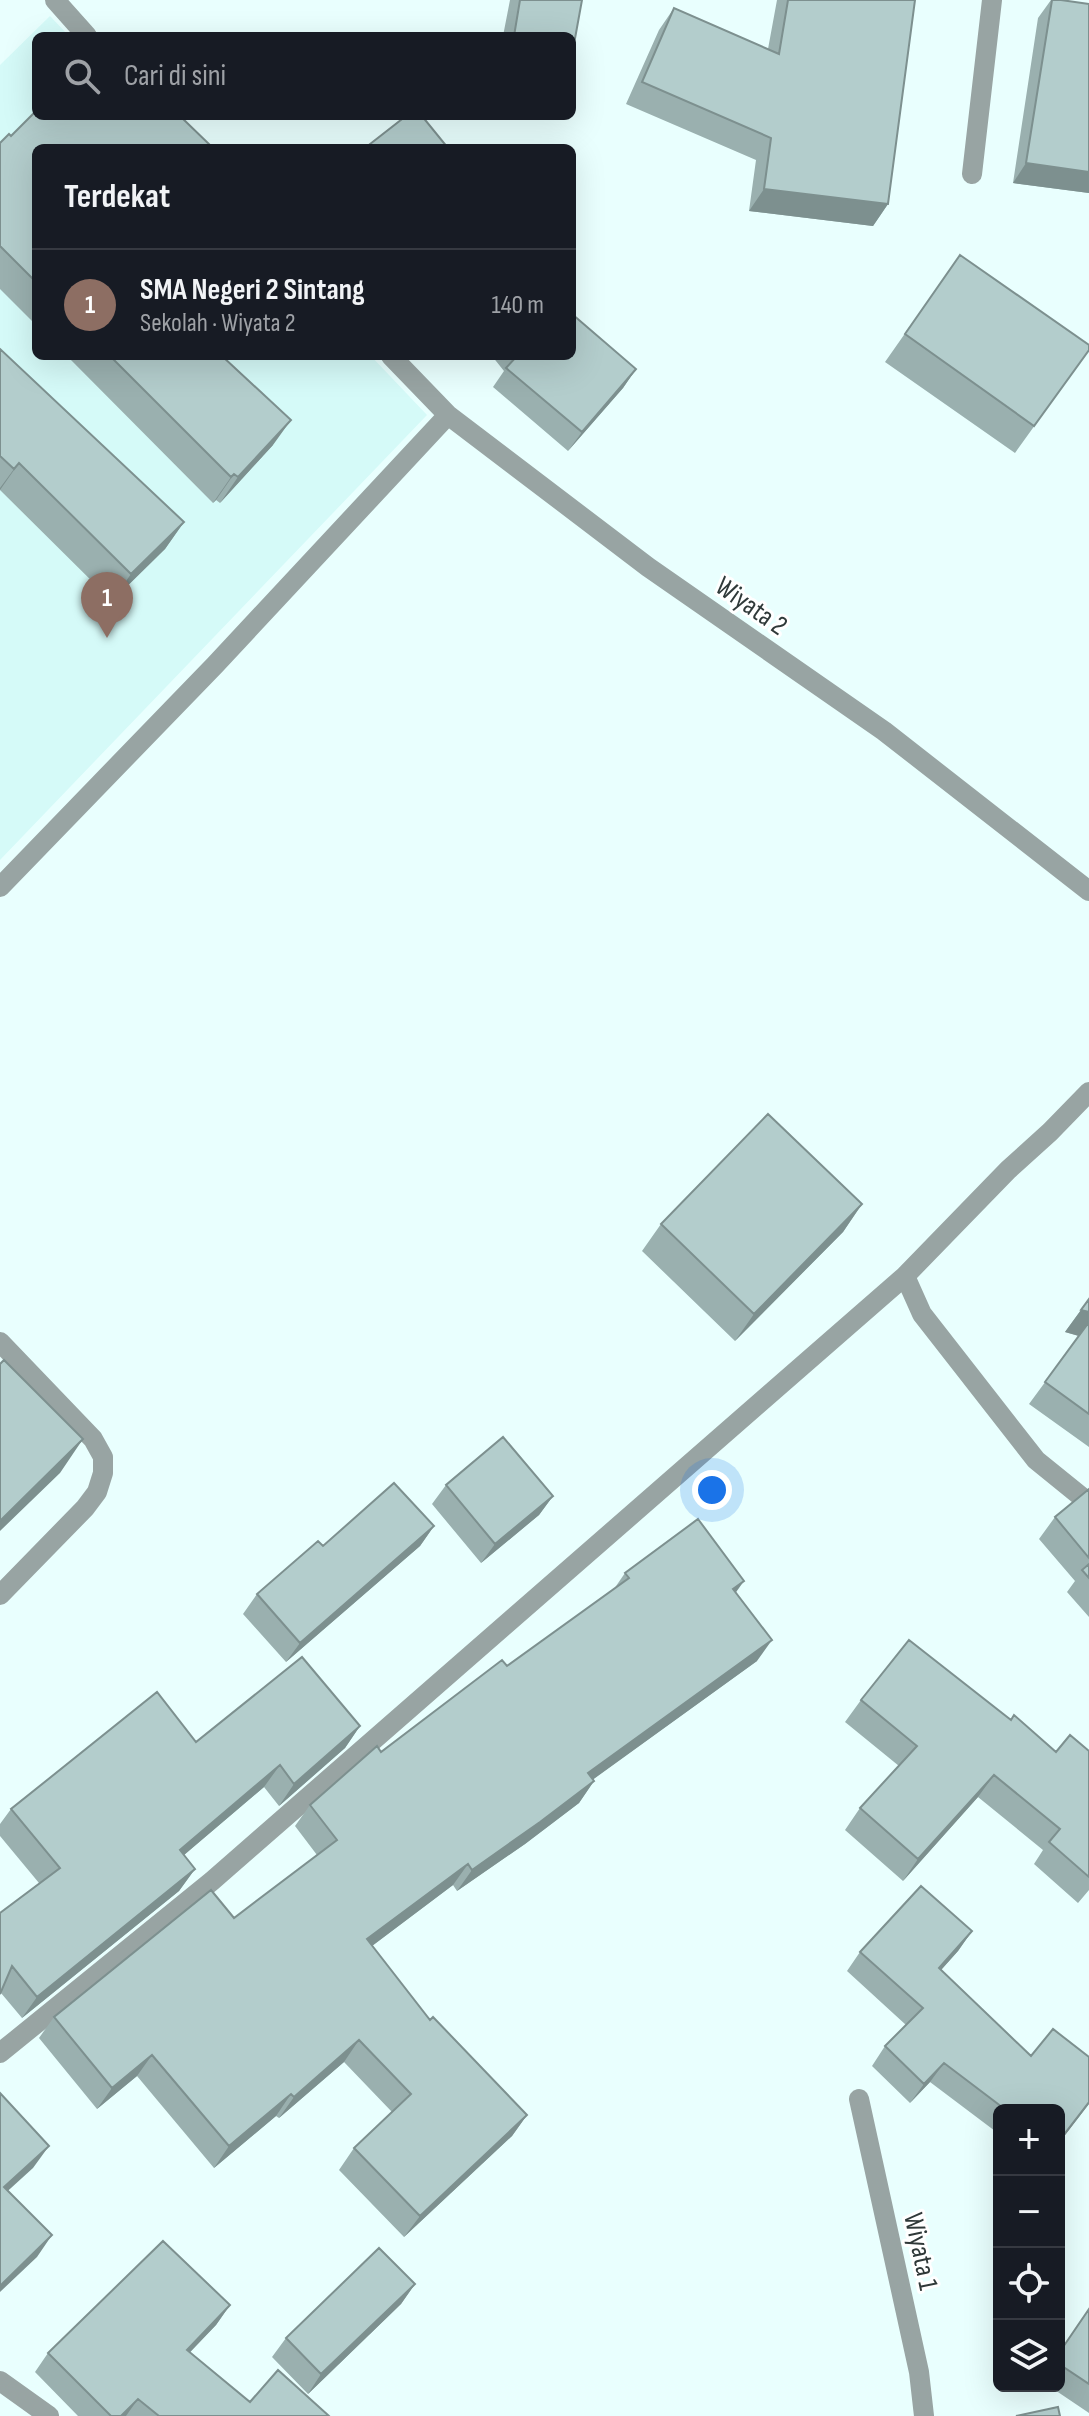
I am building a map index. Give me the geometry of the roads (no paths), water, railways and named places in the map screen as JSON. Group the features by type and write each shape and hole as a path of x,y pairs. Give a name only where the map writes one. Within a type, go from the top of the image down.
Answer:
{"street":[{"path":"55,0 83,32"},
{"path":"972,174 992,0"},
{"name":"Wiyata 2","path":"395,360 448,415 648,567 884,731 1089,891"},
{"path":"0,887 215,665 448,415"},
{"path":"0,2053 212,1881 905,1276 1089,1092"},
{"path":"905,1276 922,1314 1036,1460 1089,1503"},
{"path":"0,1342 93,1439 103,1457 103,1473 91,1500 0,1595"},
{"name":"Wiyata 1","path":"859,2099 919,2372 924,2416"},
{"path":"0,2381 49,2416"}],"place":[{"name":"SMA Negeri 2 Sintang","path":"107,638"}]}
